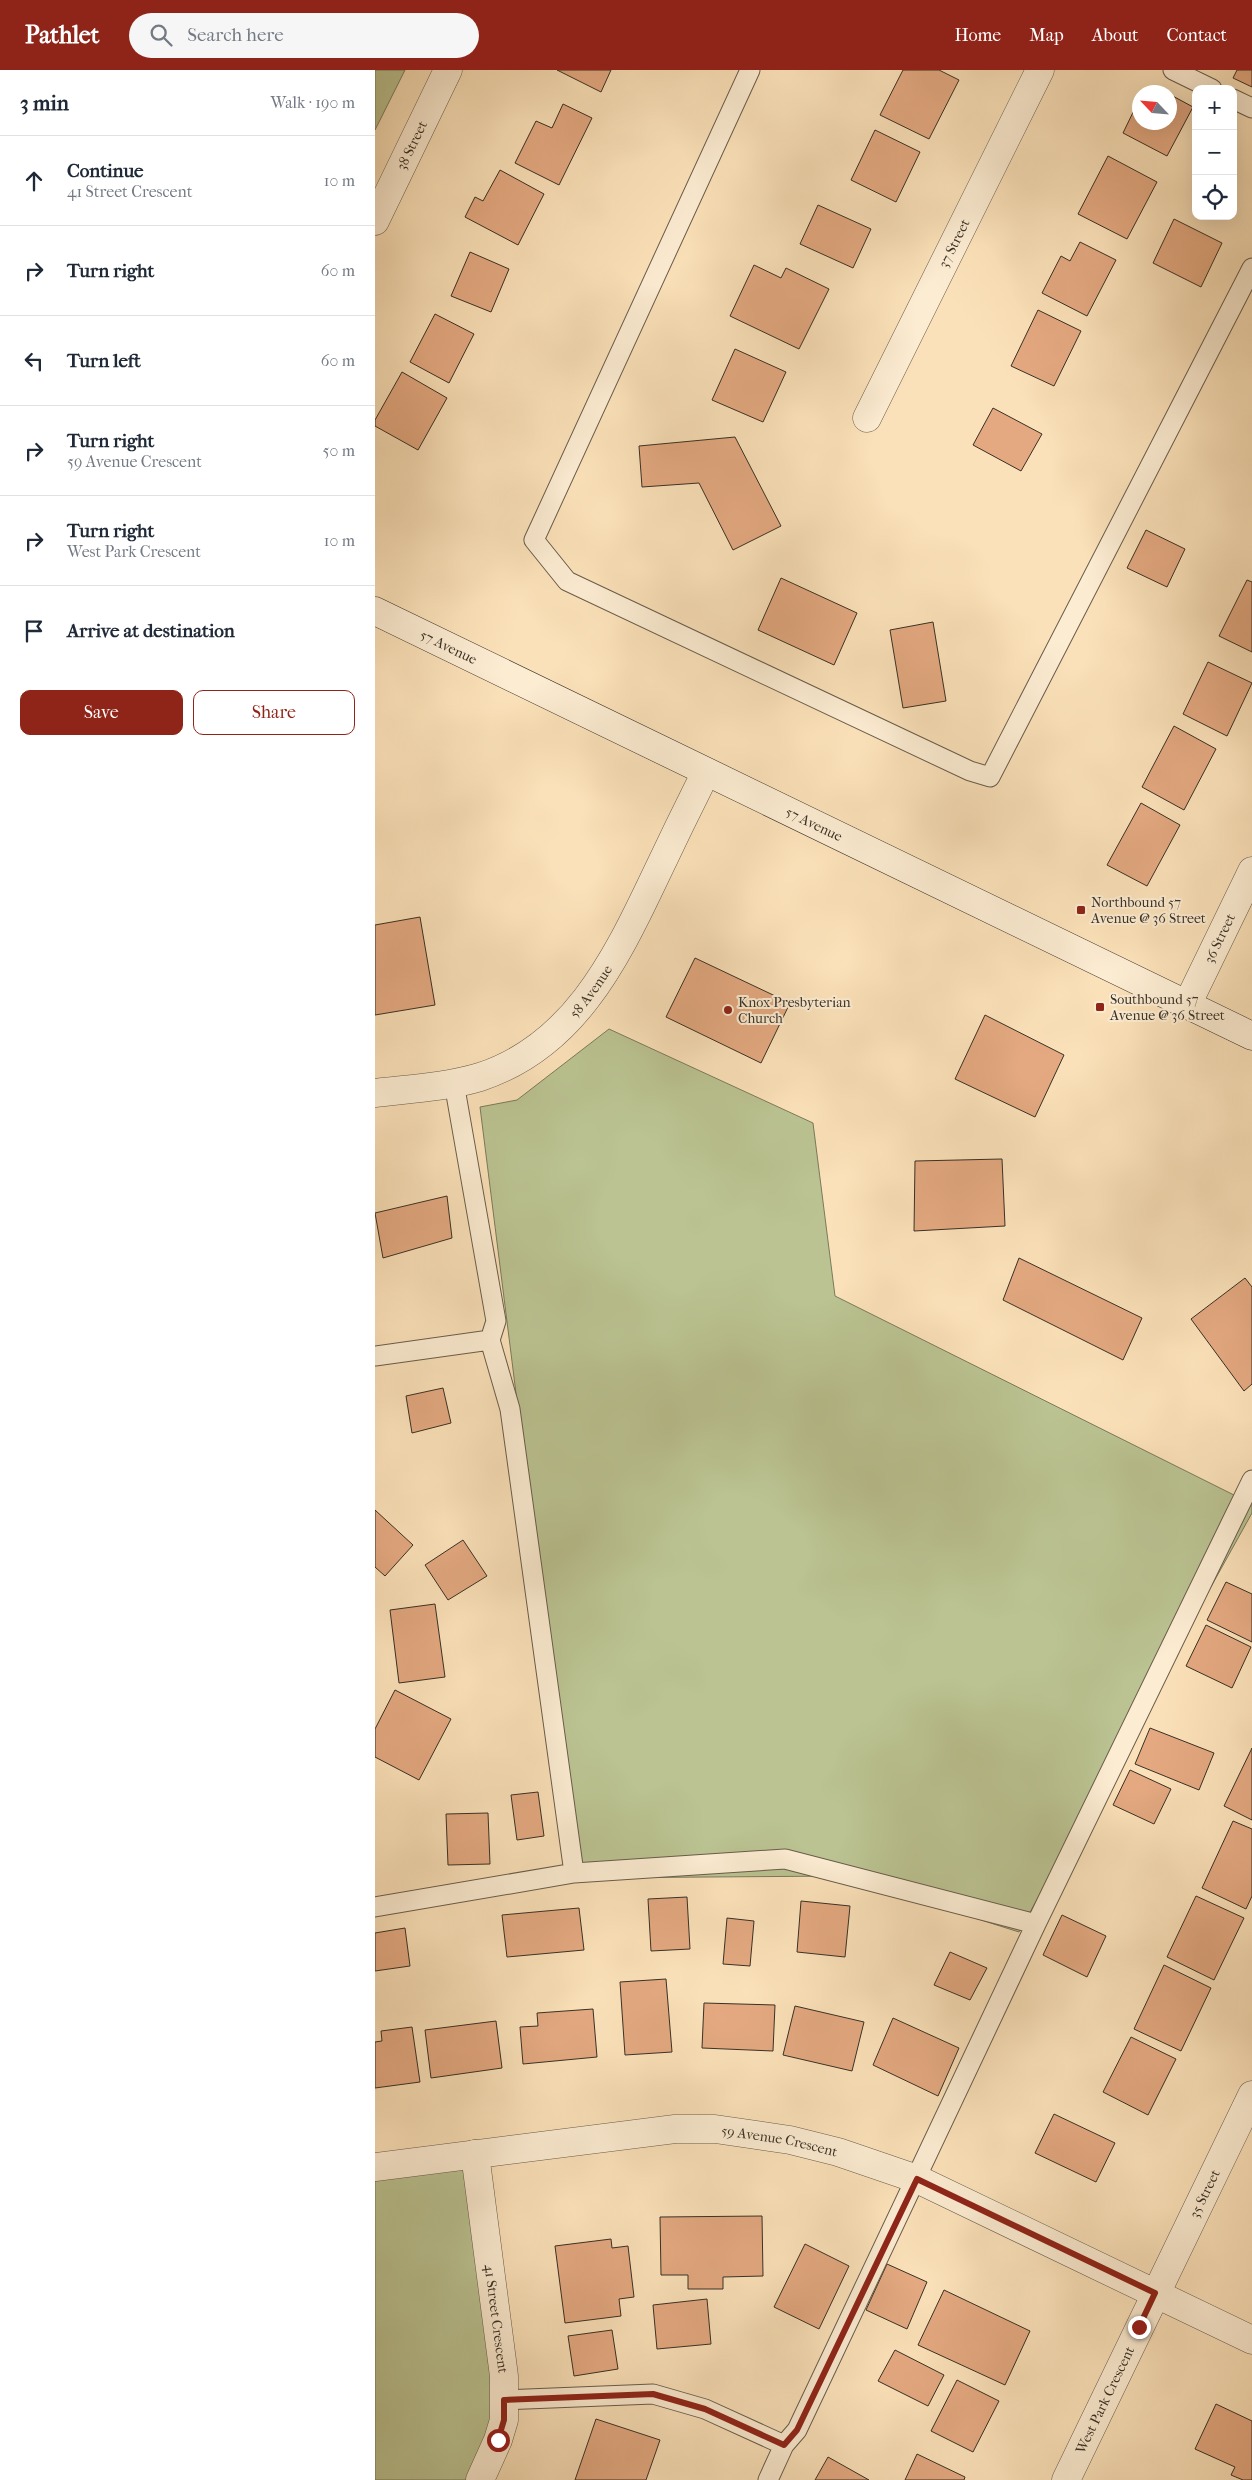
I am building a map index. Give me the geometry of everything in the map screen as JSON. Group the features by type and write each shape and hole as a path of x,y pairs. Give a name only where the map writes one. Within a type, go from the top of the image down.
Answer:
{"street":[{"name":"38 Street","path":"375,221 448,70"},
{"name":"37 Street","path":"867,418 1040,70"},
{"name":"57 Avenue","path":"375,611 1252,1036"},
{"name":"58 Avenue","path":"375,1093 453,1083 480,1077 507,1066 542,1045 572,1018 621,949 706,772"},
{"name":"36 Street","path":"1187,1005 1252,871"},
{"name":"35 Street","path":"1155,2293 1252,2095"},
{"name":"59 Avenue Crescent","path":"375,2167 675,2129 715,2129 790,2140 838,2152 917,2179 1252,2340"},
{"name":"41 Street Crescent","path":"475,2154 504,2376 504,2420 498,2440 480,2480"},
{"name":"West Park Crescent","path":"1065,2480 1155,2293"}],"lane":[{"path":"750,70 534,540 567,581 969,772 990,777 1252,268"},
{"path":"1173,70 1204,85"},
{"path":"1237,101 1252,108"},
{"path":"453,1083 495,1321 490,1340 510,1409 574,1873"},
{"path":"375,1356 490,1340"},
{"path":"768,2480 784,2445 797,2430 1036,1924 1252,1480"},
{"path":"375,1907 574,1873 785,1859 1036,1924"},
{"path":"504,2400 653,2394 705,2409 784,2445"}],"green space":[{"path":"375,70 405,70 375,130"},
{"path":"609,1029 813,1123 835,1296 1252,1504 1252,1513 1019,1932 842,1876 577,1878 480,1107 517,1100"},
{"path":"475,2154 498,2440 480,2480 375,2480 375,2167"}],"building":[{"path":"557,70 611,70 601,92"},
{"path":"903,70 939,70 959,80 929,139 880,115"},
{"path":"1237,70 1252,70 1252,87 1233,78"},
{"path":"1177,98 1192,106 1167,156 1123,133 1132,114 1132,130 1177,130"},
{"path":"563,104 592,118 559,185 515,163 536,121 552,128"},
{"path":"875,130 920,152 896,202 851,180"},
{"path":"1108,156 1157,182 1127,239 1078,214"},
{"path":"500,170 544,194 518,245 465,217 475,197 483,201"},
{"path":"818,205 871,229 853,268 800,244"},
{"path":"1174,219 1222,243 1201,287 1153,263"},
{"path":"1080,242 1116,260 1087,316 1042,293 1061,256 1070,261"},
{"path":"470,252 509,269 491,312 451,296"},
{"path":"754,265 781,278 786,268 829,289 799,349 730,316"},
{"path":"1038,310 1081,331 1054,386 1011,366"},
{"path":"435,314 474,334 449,383 410,362"},
{"path":"735,349 786,372 763,422 712,400"},
{"path":"402,372 447,398 418,450 375,426 375,420"},
{"path":"993,408 1042,434 1021,471 973,445"},
{"path":"735,437 781,526 733,550 699,483 642,487 639,446"},
{"path":"1146,530 1185,549 1167,587 1127,568"},
{"path":"781,578 857,613 834,665 758,630"},
{"path":"1247,580 1252,582 1252,652 1219,636"},
{"path":"933,622 946,701 903,708 890,630"},
{"path":"1208,662 1252,683 1227,736 1183,714"},
{"path":"1174,726 1216,749 1184,810 1142,787"},
{"path":"1141,803 1180,825 1147,886 1107,865"},
{"path":"420,917 435,1005 375,1015 375,925"},
{"name":"Knox Presbyterian Church","path":"695,958 790,1003 761,1063 666,1017"},
{"path":"985,1015 1064,1055 1035,1117 955,1079"},
{"path":"1002,1159 1005,1226 914,1231 915,1161"},
{"path":"447,1196 452,1238 383,1258 375,1213"},
{"path":"1019,1258 1142,1318 1123,1360 1003,1300"},
{"path":"1245,1278 1252,1287 1252,1384 1244,1391 1191,1319"},
{"path":"443,1388 451,1423 412,1433 406,1396"},
{"path":"375,1510 413,1545 385,1576 375,1567"},
{"path":"463,1540 487,1576 448,1600 425,1565"},
{"path":"1226,1582 1252,1594 1252,1642 1207,1620"},
{"path":"435,1604 445,1677 399,1683 390,1610"},
{"path":"1206,1625 1251,1647 1232,1688 1186,1666"},
{"path":"395,1690 451,1719 419,1780 375,1757 375,1729"},
{"path":"1150,1728 1214,1753 1199,1790 1135,1764"},
{"path":"1252,1748 1252,1820 1224,1806"},
{"path":"1130,1770 1171,1789 1154,1824 1113,1805"},
{"path":"538,1792 544,1836 517,1840 511,1795"},
{"path":"488,1813 490,1864 448,1865 446,1814"},
{"path":"1233,1821 1252,1829 1252,1896 1246,1909 1202,1888"},
{"path":"1196,1896 1244,1918 1214,1980 1167,1957"},
{"path":"687,1897 690,1949 651,1951 648,1899"},
{"path":"801,1901 850,1906 845,1957 797,1952"},
{"path":"579,1908 584,1950 507,1957 502,1915"},
{"path":"1062,1915 1106,1936 1087,1977 1043,1955"},
{"path":"727,1918 754,1921 750,1966 723,1964"},
{"path":"405,1928 410,1966 375,1971 375,1933"},
{"path":"950,1952 987,1968 970,2000 934,1985"},
{"path":"1164,1965 1211,1988 1181,2051 1134,2029"},
{"path":"666,1979 672,2052 625,2055 620,1982"},
{"path":"704,2003 775,2005 773,2051 702,2048"},
{"path":"795,2006 864,2022 852,2071 783,2055"},
{"path":"593,2009 597,2057 523,2064 520,2027 538,2026 537,2013"},
{"path":"893,2018 959,2048 938,2096 873,2065"},
{"path":"496,2021 502,2068 431,2078 425,2030"},
{"path":"412,2027 420,2082 375,2088 375,2042 382,2041 381,2031"},
{"path":"1131,2037 1176,2059 1148,2115 1103,2092"},
{"path":"1054,2114 1115,2143 1096,2182 1035,2153"},
{"path":"762,2216 763,2276 723,2277 723,2289 688,2289 688,2275 661,2275 660,2217"},
{"path":"611,2239 612,2248 628,2246 634,2297 619,2299 621,2316 565,2323 555,2246"},
{"path":"805,2244 849,2266 819,2329 774,2307"},
{"path":"887,2264 927,2282 907,2329 866,2310"},
{"path":"944,2290 1030,2331 1005,2385 918,2345"},
{"path":"707,2299 711,2344 657,2349 653,2305"},
{"path":"612,2330 618,2369 574,2376 568,2336"},
{"path":"895,2350 944,2375 928,2406 878,2381"},
{"path":"957,2380 999,2401 973,2452 931,2431"},
{"path":"1216,2404 1252,2421 1252,2480 1243,2480 1231,2475 1235,2467 1195,2449"},
{"path":"596,2419 660,2440 646,2480 575,2480"},
{"path":"917,2454 965,2477 964,2480 905,2480"},
{"path":"828,2457 869,2480 815,2480"}],"place":[{"name":"Northbound 57 Avenue @ 36 Street","path":"1081,910"},
{"name":"Southbound 57 Avenue @ 36 Street","path":"1100,1007"},
{"name":"Knox Presbyterian Church","path":"728,1010"}],"route":[{"path":"498,2440 504,2420 504,2400 653,2394 705,2409 784,2445 797,2430 917,2179 1155,2293 1139,2327"}]}
